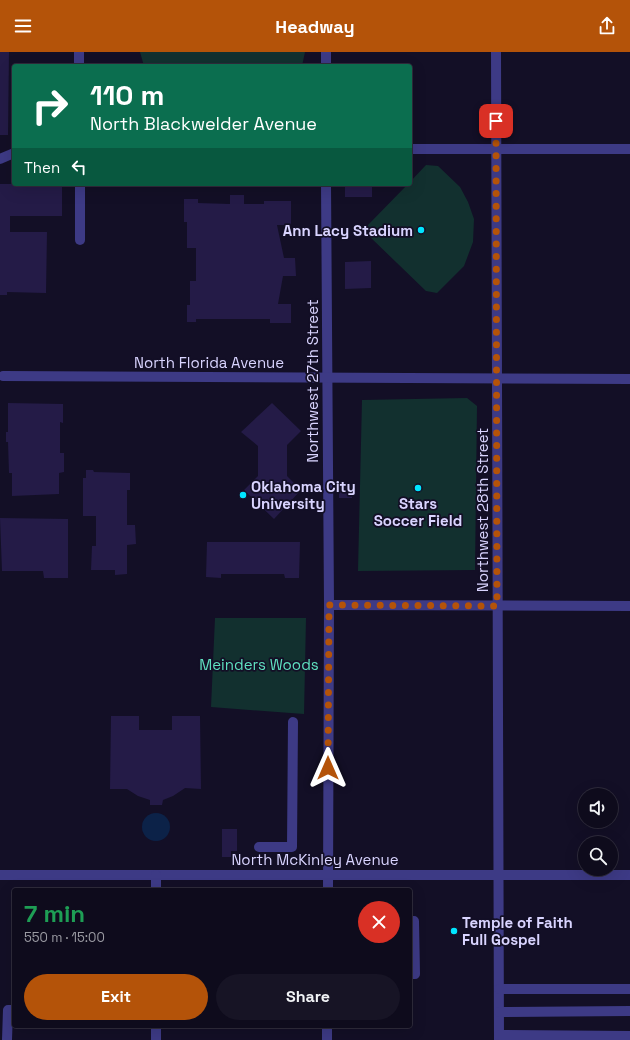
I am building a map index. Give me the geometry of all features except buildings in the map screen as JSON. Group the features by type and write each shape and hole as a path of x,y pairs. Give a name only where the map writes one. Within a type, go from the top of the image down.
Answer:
{"street":[{"path":"79,52 79,64"},
{"path":"326,52 326,64"},
{"name":"Northwest 28th Street","path":"496,52 499,1038"},
{"path":"412,149 630,149"},
{"path":"0,159 12,154"},
{"path":"80,186 80,240"},
{"name":"Northwest 27th Street","path":"326,186 329,605 328,888"},
{"name":"North Florida Avenue","path":"3,376 630,379"},
{"path":"329,605 630,606"},
{"path":"259,846 292,847 293,722"},
{"name":"North McKinley Avenue","path":"0,875 630,875"},
{"path":"156,875 156,888"},
{"path":"412,921 414,921 415,974 412,974"},
{"path":"498,989 630,989"},
{"path":"5,1039 8,1010 12,1010"},
{"path":"499,1012 630,1011"},
{"path":"156,1028 156,1040"},
{"path":"327,1028 327,1040"},
{"path":"499,1038 630,1036"}],"green space":[{"path":"140,52 305,52 302,64 143,64"},
{"name":"Ann Lacy Stadium","path":"426,165 438,166 460,187 468,202 474,219 473,242 464,266 437,293 426,291 368,235 368,225 406,186 412,186 412,180"},
{"name":"Stars Soccer Field","path":"467,398 477,406 475,570 358,571 362,400"},
{"name":"Meinders Woods","path":"215,618 306,618 304,714 211,707"}],"water":[{"path":"156,813 166,817 170,827 166,837 156,841 146,837 142,827 146,817"}],"place":[{"name":"Ann Lacy Stadium","path":"421,230"},
{"name":"Stars Soccer Field","path":"418,488"},
{"name":"Oklahoma City University","path":"243,495"},
{"name":"Temple of Faith Full Gospel","path":"454,931"}],"route":[{"path":"328,768 329,605 497,606 496,121"}]}
